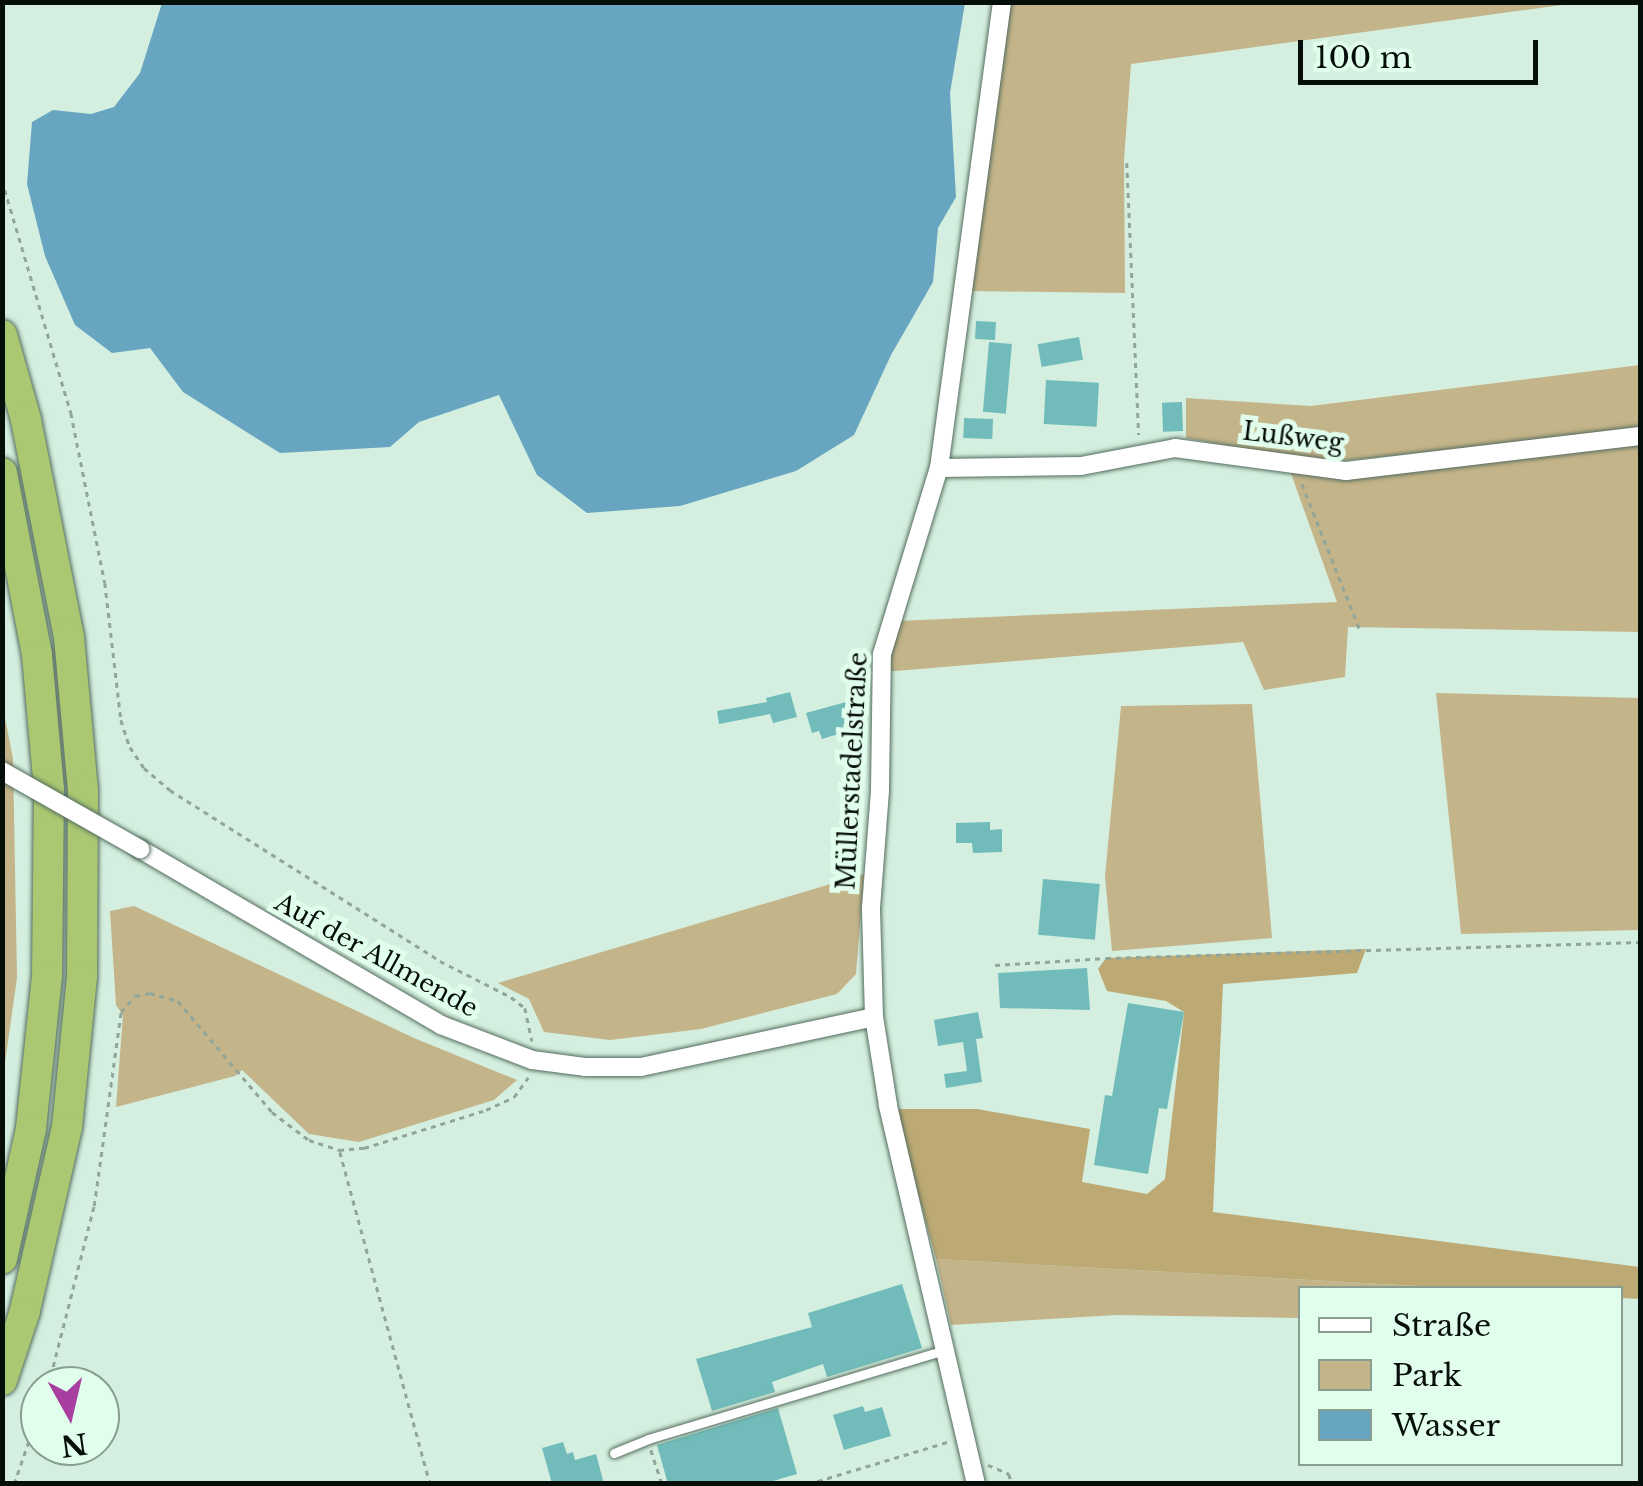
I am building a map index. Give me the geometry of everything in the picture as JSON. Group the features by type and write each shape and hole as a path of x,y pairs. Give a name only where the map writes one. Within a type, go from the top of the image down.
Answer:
{"highway":[{"path":"2,335 26,420 69,637 83,809 82,977 67,1128 26,1311 2,1380"},
{"path":"2,473 37,655 49,789 43,1014 31,1129 2,1259"}],"street":[{"name":"Müllerstadelstraße","path":"974,1474 888,1105 874,1017 871,908 880,790 882,654 940,468 1002,2"},
{"name":"Lußweg","path":"940,468 1081,466 1175,448 1346,471 1640,436"},
{"name":"Auf der Allmende","path":"2,771 441,1025 532,1060 584,1067 641,1067 874,1017"}],"lane":[{"path":"614,1454 648,1439 946,1349"}],"path":[{"path":"1127,163 1140,452"},
{"path":"2,180 71,413 105,584 121,720 130,747 144,768 170,790 440,960 525,1008 532,1031 528,1077 514,1097 378,1144 340,1150 309,1140 272,1112 178,1002 150,993 134,996 121,1012 94,1206 53,1366"},
{"path":"1294,464 1360,632"},
{"path":"995,965 1106,958 1640,942"},
{"path":"340,1150 430,1484"},
{"path":"808,1484 966,1436"},
{"path":"648,1439 662,1484"},
{"path":"974,1474 992,1465 1008,1474 1012,1484"}],"green space":[{"path":"1011,3 1576,3 1131,64 1124,160 1125,293 968,291"},
{"path":"1640,365 1640,430 1322,463 1186,438 1186,398 1311,406"},
{"path":"1640,444 1640,632 1348,627 1345,677 1264,690 1243,642 883,672 897,621 1337,602 1289,468"},
{"path":"1436,693 1640,698 1640,930 1461,934"},
{"path":"1252,704 1272,938 1112,951 1105,877 1121,706"},
{"path":"3,707 13,759 17,978 3,1077"},
{"path":"864,874 856,974 837,994 701,1029 610,1040 544,1032 529,999 498,983"},
{"path":"134,906 414,1038 517,1080 494,1100 359,1142 309,1134 242,1070 235,1076 116,1107 123,1015 116,1005 110,911"},
{"path":"936,1259 1417,1286 1298,1286 1298,1318 1116,1315 951,1325"}],"shaded area":[{"path":"1366,949 1357,973 1223,984 1213,1212 1640,1267 1640,1299 1623,1298 1623,1286 1417,1286 936,1259 895,1109 977,1109 1090,1129 1082,1182 1147,1194 1165,1179 1184,1012 1166,1001 1107,991 1098,969 1106,958"}],"water":[{"path":"162,3 965,3 950,93 956,197 938,228 933,282 891,355 854,435 796,471 680,506 587,513 537,475 499,395 419,422 390,447 280,453 183,392 150,348 112,353 75,325 45,256 27,184 32,122 53,110 91,114 114,107 140,73"}],"building":[{"path":"976,321 996,322 995,340 975,339"},
{"path":"1079,337 1083,360 1042,367 1038,344"},
{"path":"989,342 1012,344 1006,414 983,412"},
{"path":"1046,380 1099,383 1097,427 1044,424"},
{"path":"1182,402 1183,431 1163,432 1162,403"},
{"path":"964,418 993,419 992,439 963,438"},
{"path":"790,692 797,717 773,723 770,714 719,724 717,711 767,702 766,698"},
{"path":"846,702 852,722 843,725 845,732 822,739 819,731 812,733 806,713"},
{"path":"990,822 990,830 1002,829 1002,852 973,853 972,843 956,843 956,823"},
{"path":"1043,879 1100,884 1095,940 1038,935"},
{"path":"1087,968 1090,1010 1000,1008 998,973"},
{"path":"1128,1003 1184,1012 1167,1109 1159,1108 1148,1174 1094,1165 1105,1095 1112,1096"},
{"path":"978,1012 983,1038 976,1039 982,1082 946,1088 944,1074 967,1071 963,1042 938,1046 934,1020"},
{"path":"902,1284 922,1348 827,1377 823,1364 772,1382 775,1392 712,1411 696,1359 812,1327 808,1313"},
{"path":"863,1406 865,1412 882,1407 891,1436 844,1450 833,1415"},
{"path":"778,1408 797,1474 763,1484 668,1484 657,1445"},
{"path":"563,1442 567,1454 573,1452 575,1460 596,1454 604,1484 552,1484 542,1448"}]}
